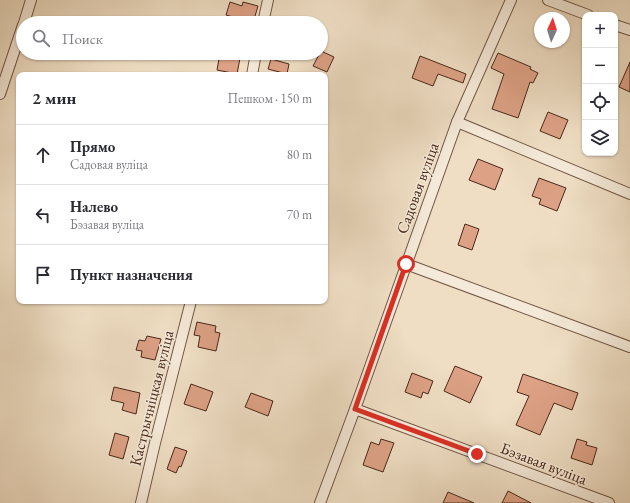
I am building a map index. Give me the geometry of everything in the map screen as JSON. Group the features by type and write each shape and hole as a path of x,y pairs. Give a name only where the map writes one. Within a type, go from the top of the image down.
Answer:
{"street":[{"path":"26,16 31,0"},
{"path":"265,16 268,0"},
{"name":"Садовая вуліца","path":"320,503 457,122 511,0"},
{"path":"548,0 582,13"},
{"path":"618,26 630,30"},
{"path":"0,94 16,45"},
{"path":"253,72 255,60"},
{"path":"457,122 630,194"},
{"path":"406,264 630,347"},
{"name":"Кастрычніцкая вуліца","path":"142,503 155,443 190,304"},
{"name":"Бэзавая вуліца","path":"355,409 609,503"}],"building":[{"path":"230,2 242,6 243,2 258,6 255,16 226,15"},
{"path":"498,53 531,67 530,69 538,73 533,83 530,82 518,118 492,109 504,74 491,68"},
{"path":"328,54 334,57 327,72 313,66 316,60 328,60"},
{"path":"420,56 466,74 463,83 438,74 433,86 412,78"},
{"path":"219,60 240,60 237,72 217,70"},
{"path":"271,60 289,64 287,72 279,72 268,69"},
{"path":"630,62 630,92 619,87"},
{"path":"548,112 568,120 560,139 540,131"},
{"path":"478,159 503,169 495,190 469,180"},
{"path":"539,178 566,188 557,211 539,204 541,199 532,196"},
{"path":"465,224 479,229 472,250 458,245"},
{"path":"197,322 216,326 215,332 220,333 216,351 198,347 200,336 194,335"},
{"path":"147,336 161,339 155,360 141,357 142,351 136,350 139,340 145,341"},
{"path":"455,366 482,377 470,403 444,391"},
{"path":"412,373 433,381 428,394 423,392 421,398 405,392"},
{"path":"523,374 578,393 572,410 554,403 540,435 516,425 529,396 517,392"},
{"path":"191,384 213,392 206,411 184,404"},
{"path":"114,387 140,393 136,414 122,410 124,403 111,400"},
{"path":"251,393 273,401 268,416 245,407"},
{"path":"115,433 129,437 123,459 109,455"},
{"path":"381,439 394,443 383,472 363,465 371,442 379,445"},
{"path":"577,439 587,442 586,445 597,448 592,465 571,458"},
{"path":"175,447 187,451 181,467 179,466 176,473 167,469"},
{"path":"508,491 531,503 502,503"},
{"path":"448,492 474,503 443,503"}],"route":[{"path":"406,264 355,409 477,454"}]}
